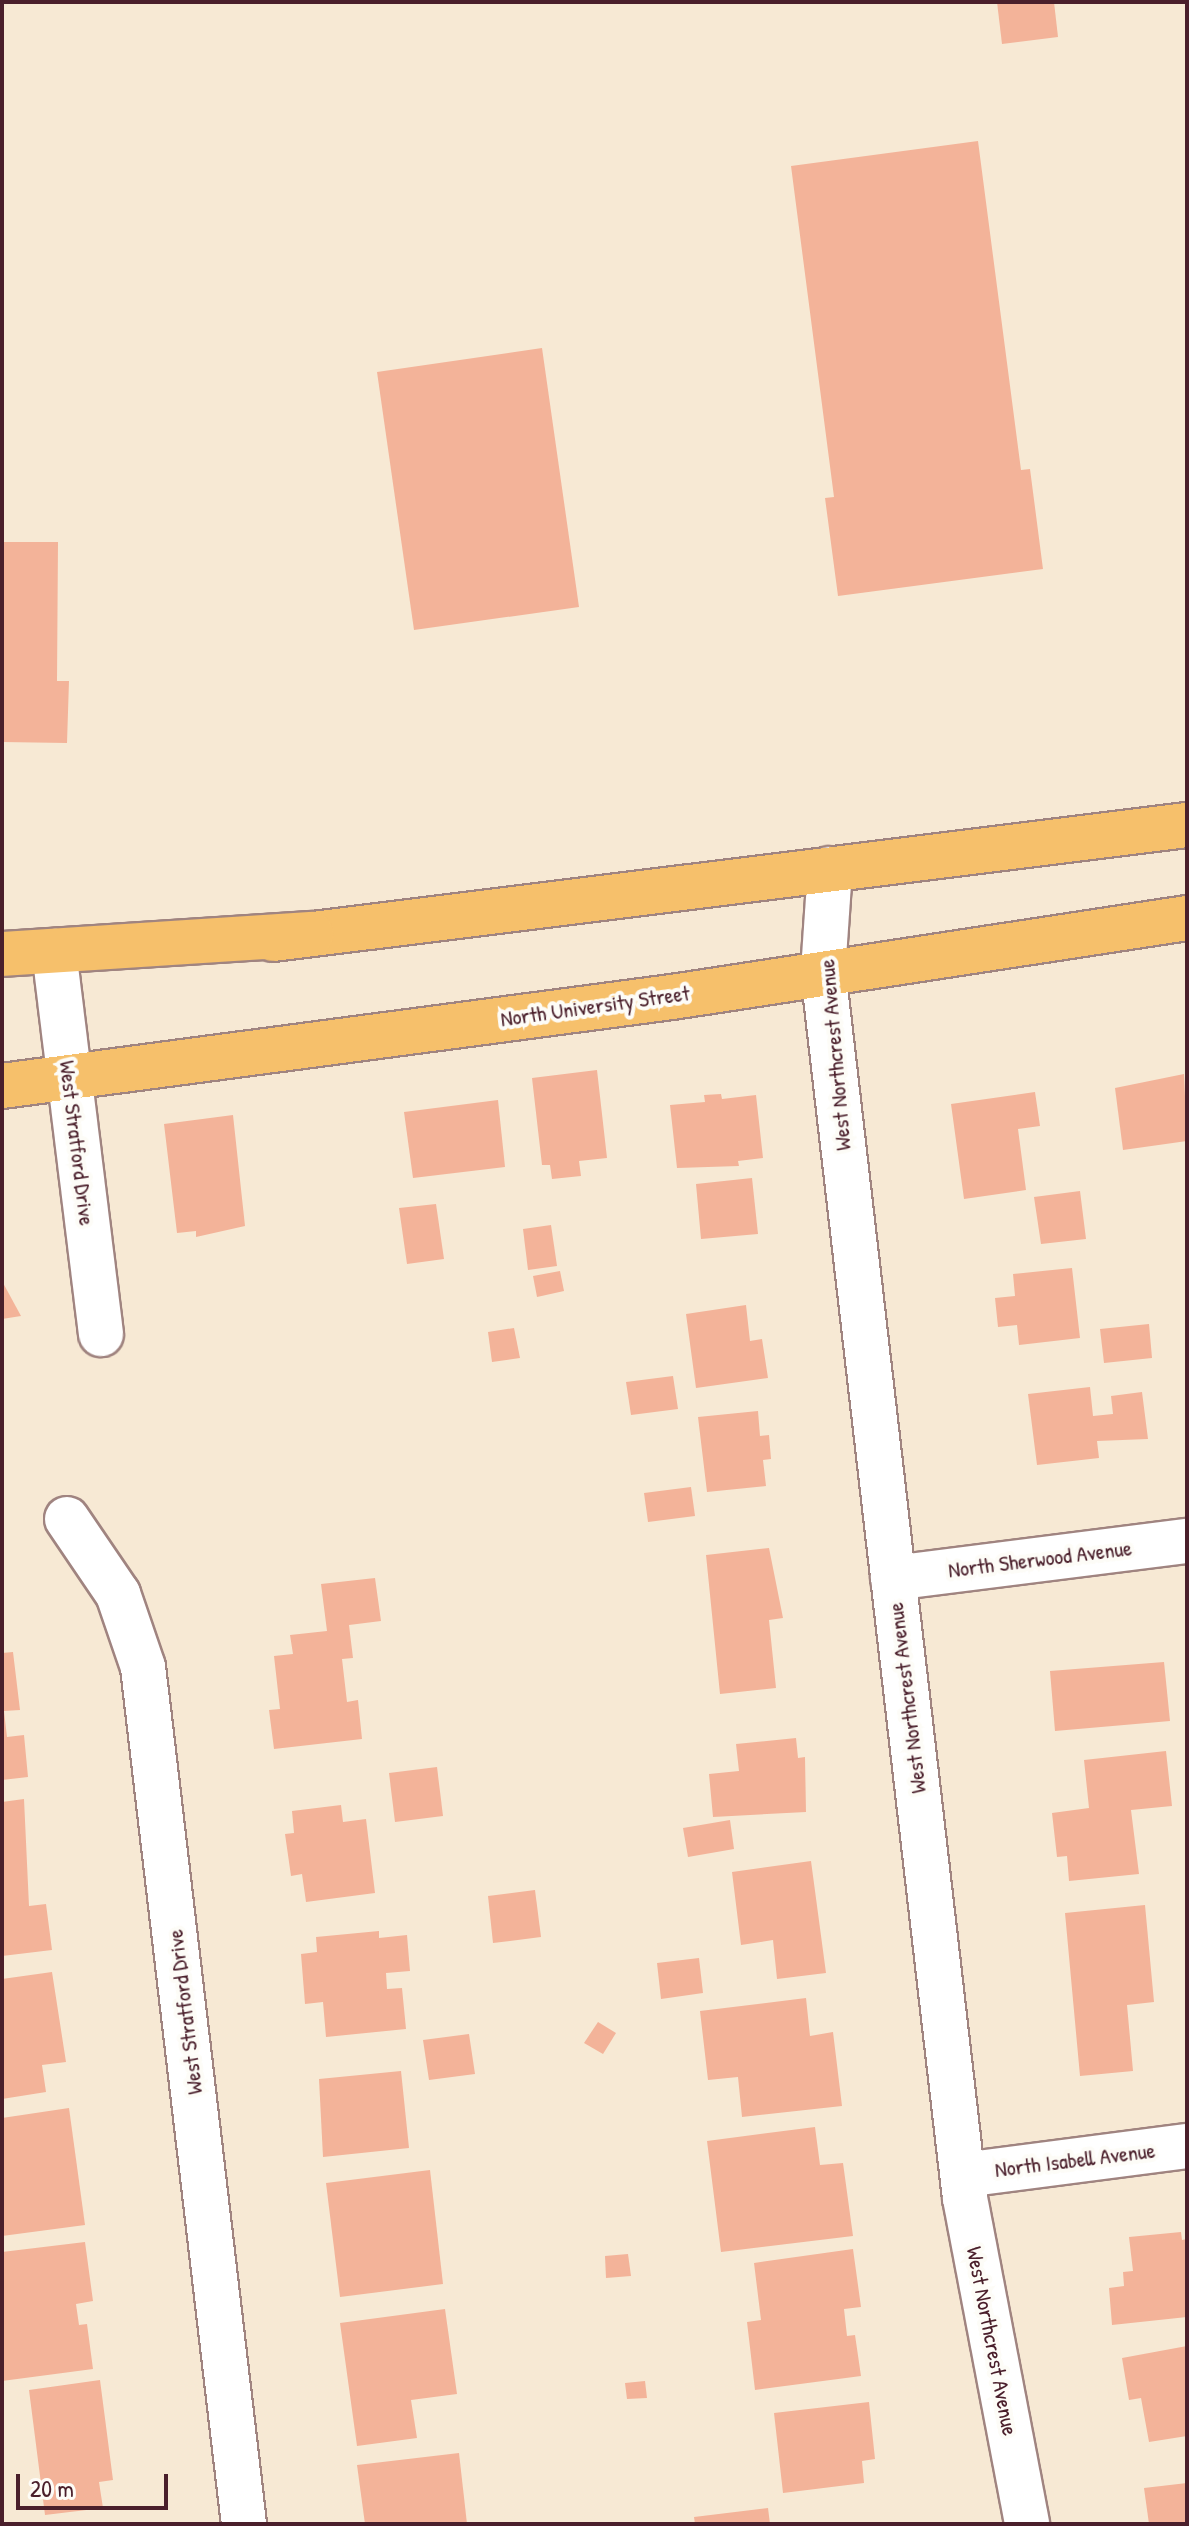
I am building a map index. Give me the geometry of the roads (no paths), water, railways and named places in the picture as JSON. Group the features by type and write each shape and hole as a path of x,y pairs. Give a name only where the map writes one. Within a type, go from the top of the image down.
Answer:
{"main road":[{"path":"2,971 55,958 311,934 1187,825"},
{"name":"North University Street","path":"2,1086 672,997 823,971 1187,918"},
{"path":"2,954 55,958"}],"street":[{"name":"West Northcrest Avenue","path":"830,869 823,971 963,2175 1027,2524"},
{"name":"West Stratford Drive","path":"55,958 101,1334"},
{"name":"West Stratford Drive","path":"67,1519 118,1594 143,1667 244,2524"},
{"name":"North Sherwood Avenue","path":"893,1578 1187,1541"},
{"name":"North Isabell Avenue","path":"963,2175 1187,2146"}]}
